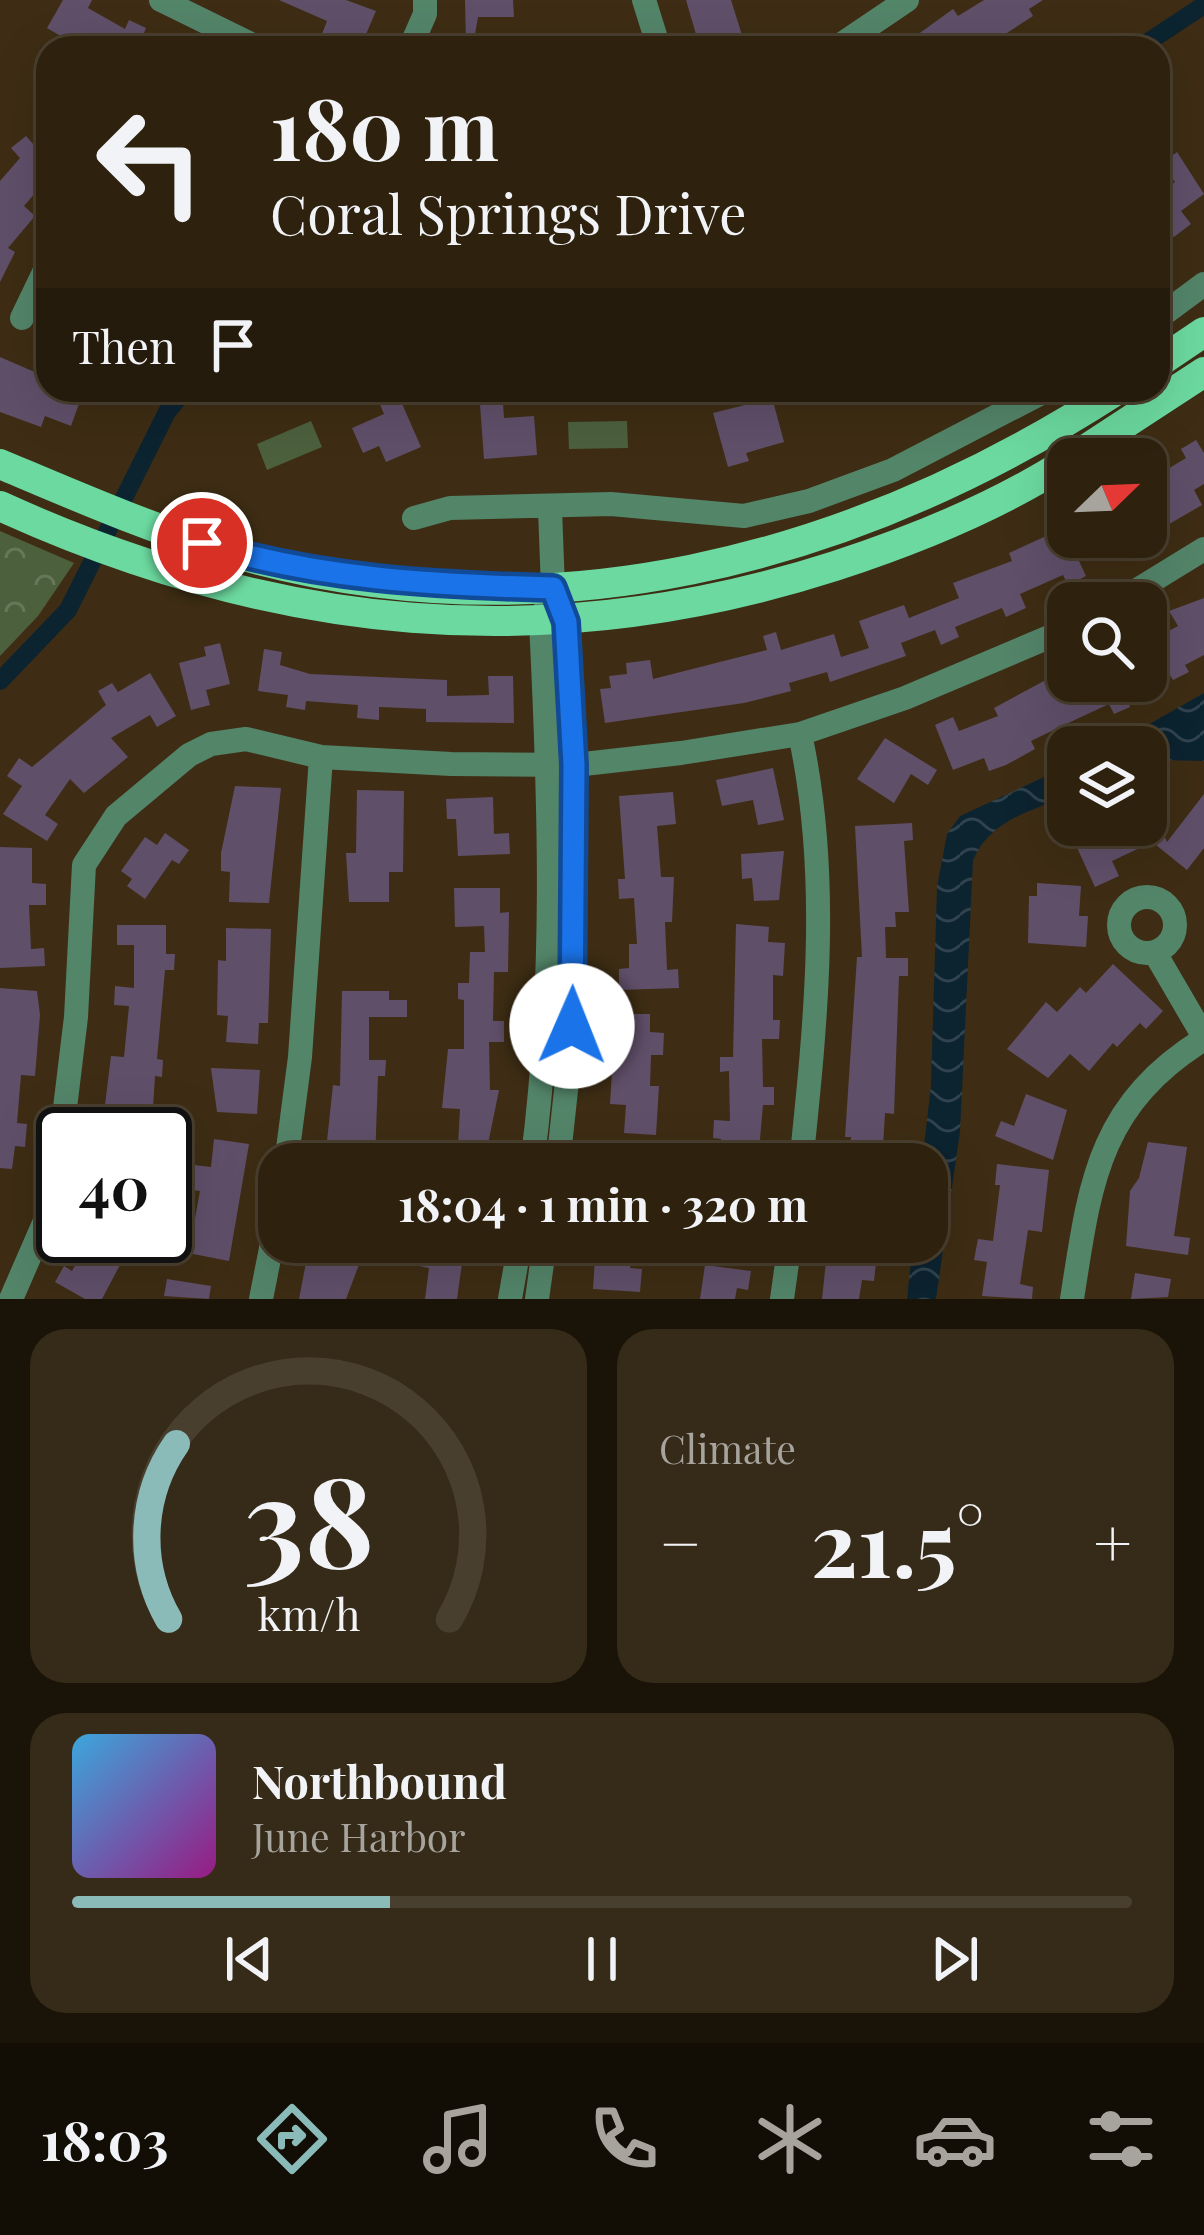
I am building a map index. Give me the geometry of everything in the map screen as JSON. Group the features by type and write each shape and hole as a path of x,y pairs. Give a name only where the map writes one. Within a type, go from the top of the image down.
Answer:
{"main road":[{"path":"1170,355 1204,332"},
{"path":"1170,394 1204,372"},
{"path":"0,464 139,522 306,569 414,584 553,588 691,574 869,521 1037,442 1099,402"},
{"path":"1104,438 1158,402"},
{"path":"0,506 131,560 313,608 419,622 553,622 780,584 966,516 1047,472"}],"street":[{"path":"161,0 234,36"},
{"path":"415,36 425,14 425,0"},
{"path":"644,0 655,36"},
{"path":"849,36 879,9 907,0"},
{"path":"1170,309 1204,284"},
{"path":"22,318 36,289"},
{"path":"414,518 450,508 611,504 687,515 744,516 809,501 892,470 1024,402"},
{"path":"534,1143 547,1026 553,622 550,508"},
{"path":"1150,582 1204,549"},
{"path":"553,622 574,765 572,1026 559,1143"},
{"path":"11,1299 48,1214 61,1141 76,1017 83,865 116,816 189,755 211,744 246,739 321,757 574,765 800,734 927,690 1047,638"},
{"path":"800,734 818,838 820,895 802,1143"},
{"path":"289,1143 300,1058 321,757"},
{"path":"1072,1299 1091,1177 1114,1124 1170,1060 1204,1038 1155,952"},
{"path":"261,1299 268,1263"},
{"path":"510,1299 516,1263"},
{"path":"537,1299 542,1263"},
{"path":"782,1299 787,1263"}],"green space":[{"path":"311,421 322,447 267,470 257,444"},
{"path":"627,421 628,448 569,449 568,422"},
{"path":"0,531 74,563 38,616 0,656"}],"water":[{"path":"1204,693 1204,761 1167,760 1167,726 1146,726"},
{"path":"1047,776 1047,804 1000,827 973,861 960,1132 948,1216 948,1143 924,1143 931,1085 937,887 947,834 960,816"},
{"path":"911,1263 941,1263 936,1299 907,1299"}],"building":[{"path":"63,0 92,0 88,8 125,29 129,20 146,28 143,36 61,36 47,28"},
{"path":"279,0 346,0 376,11 365,36 322,34 327,21"},
{"path":"465,0 513,0 514,17 478,17 475,36 466,36"},
{"path":"686,0 731,0 742,36 696,36"},
{"path":"984,0 1043,0 1029,9 1033,16 1002,36 916,36 953,9 958,16"},
{"path":"26,136 33,144 36,141 36,192 24,206 35,216 8,248 15,252 0,282 0,181 20,158 11,148"},
{"path":"1177,152 1204,194 1181,211 1191,224 1174,237 1170,232 1170,186 1175,182 1170,176 1170,157"},
{"path":"0,357 36,373 36,402 80,402 71,426 45,416 41,427 0,412"},
{"path":"379,402 401,402 421,447 386,462 379,446 363,453 352,428 384,414"},
{"path":"773,402 784,442 746,453 749,461 728,467 713,413"},
{"path":"503,403 504,418 534,416 537,455 484,459 480,405"},
{"path":"1196,440 1204,453 1204,484 1194,490 1202,505 1167,525 1167,469 1186,458 1181,449"},
{"path":"1047,536 1047,558 1085,558 1079,561 1086,576 1066,582 1063,575 1020,594 1026,608 1006,617 1002,608 955,627 959,637 941,645 935,630 901,643 906,656 830,682 827,672 789,683 791,691 744,703 605,723 600,689 611,688 609,676 627,674 626,663 650,660 653,679 767,650 763,636 776,632 781,650 834,634 841,657 869,648 859,621 904,605 909,618 959,598 953,583 1012,561 1009,553"},
{"path":"1204,598 1204,655 1185,665 1189,672 1173,680 1167,673 1167,632 1178,626 1169,611"},
{"path":"220,643 230,684 206,690 210,705 191,710 179,663 206,656 204,647"},
{"path":"264,649 282,652 280,665 310,674 447,680 447,696 489,695 488,676 513,676 514,723 426,722 426,709 379,707 379,720 357,718 358,705 306,701 305,710 286,707 288,695 258,691"},
{"path":"150,673 176,716 157,727 150,715 111,738 128,757 84,793 70,779 45,815 58,824 47,841 3,814 22,786 7,776 19,758 32,767 106,705 98,691 112,683 118,692"},
{"path":"1047,679 1047,702 1128,702 1130,707 1114,714 1109,704 1063,726 1047,726 1047,733 1031,741 1035,749 1006,765 989,771 984,758 953,770 935,725 953,717 959,731 998,716 994,708"},
{"path":"885,738 937,770 928,785 911,774 894,803 857,779"},
{"path":"773,768 784,820 758,825 753,800 722,806 716,780"},
{"path":"235,786 281,788 269,903 229,902 230,872 221,871 221,853"},
{"path":"357,790 404,791 403,872 389,872 389,902 349,902 346,853 356,853"},
{"path":"673,792 676,824 657,826 661,877 674,877 672,922 665,922 667,970 678,969 679,988 619,990 619,969 629,968 629,944 637,944 634,898 619,899 618,879 625,879 619,796"},
{"path":"1204,794 1204,848 1187,870 1157,846 1167,846"},
{"path":"493,797 494,834 509,833 510,854 458,856 456,819 447,819 446,799"},
{"path":"912,823 913,840 904,841 909,912 895,912 896,927 885,927 886,958 908,958 908,976 899,976 894,1114 885,1113 883,1143 851,1143 851,1137 845,1137 857,957 862,957 855,826"},
{"path":"165,833 189,850 179,864 172,860 145,899 127,886 132,879 121,871 145,837 157,845"},
{"path":"1076,846 1144,846 1112,861 1119,876 1095,887"},
{"path":"0,847 32,848 32,883 46,884 46,905 29,905 31,949 44,948 45,966 0,968"},
{"path":"784,851 779,900 754,901 752,878 742,879 741,854"},
{"path":"1037,883 1081,886 1079,916 1088,916 1086,947 1028,943 1029,896 1037,896"},
{"path":"454,888 500,888 500,913 509,912 508,972 494,972 493,1021 504,1021 504,1042 489,1042 490,1090 499,1090 488,1143 458,1143 460,1109 442,1108 448,1049 464,1049 464,1000 458,999 458,983 469,983 470,952 485,952 484,926 455,927"},
{"path":"736,924 769,927 768,942 785,943 783,976 773,975 773,1020 780,1020 779,1039 762,1039 763,1087 774,1087 774,1105 763,1105 760,1143 721,1143 713,1138 714,1120 730,1121 729,1071 720,1072 720,1057 733,1057"},
{"path":"117,925 166,925 166,954 175,954 174,970 165,970 157,1059 163,1060 162,1077 155,1076 153,1107 105,1105 111,1056 124,1057 129,1006 114,1005 115,986 134,988 134,945 117,945"},
{"path":"226,928 271,929 268,1023 259,1023 258,1044 226,1042 228,1016 217,1015 218,960 226,961"},
{"path":"1113,964 1163,1011 1146,1029 1140,1023 1117,1047 1113,1043 1089,1071 1070,1054 1048,1078 1007,1049 1046,1002 1057,1012 1080,987 1086,993"},
{"path":"0,988 37,991 40,1015 35,1076 21,1075 17,1123 27,1124 25,1147 15,1146 12,1169 0,1168"},
{"path":"342,991 389,991 389,1000 407,1000 407,1017 369,1017 369,1060 386,1060 385,1076 378,1076 376,1143 327,1141 333,1085 340,1086"},
{"path":"626,1014 650,1014 650,1032 664,1033 663,1055 651,1055 650,1086 659,1086 656,1135 624,1133 626,1105 610,1104 614,1037 626,1037"},
{"path":"211,1068 260,1070 257,1114 217,1112"},
{"path":"1026,1094 1067,1110 1053,1160 995,1136 1001,1121 1014,1126"},
{"path":"214,1139 249,1144 229,1261 192,1254 200,1191 192,1190 194,1165 211,1167"},
{"path":"1148,1142 1187,1147 1174,1236 1190,1238 1188,1255 1126,1246 1130,1191 1139,1178"},
{"path":"997,1164 1049,1170 1042,1232 1028,1230 1020,1284 1033,1287 1032,1299 982,1296 987,1262 974,1260 978,1239 993,1241 1000,1185 995,1185"},
{"path":"76,1263 121,1263 102,1299 85,1299 55,1282 64,1266 72,1271"},
{"path":"306,1263 360,1263 346,1299 299,1299"},
{"path":"462,1263 457,1299 425,1299 429,1268 414,1265"},
{"path":"595,1263 630,1263 630,1268 642,1269 640,1292 593,1289"},
{"path":"826,1263 876,1263 874,1281 862,1280 859,1299 822,1299"},
{"path":"705,1265 751,1271 748,1290 737,1288 735,1299 700,1299"},
{"path":"1135,1273 1171,1279 1168,1297 1131,1299"},
{"path":"167,1279 211,1286 209,1299 164,1296"}],"waterway":[{"path":"1157,36 1204,5"},
{"path":"0,681 68,610 175,402"}],"route":[{"path":"202,543 306,569 414,584 553,588 566,622 574,765 572,1026"}]}
